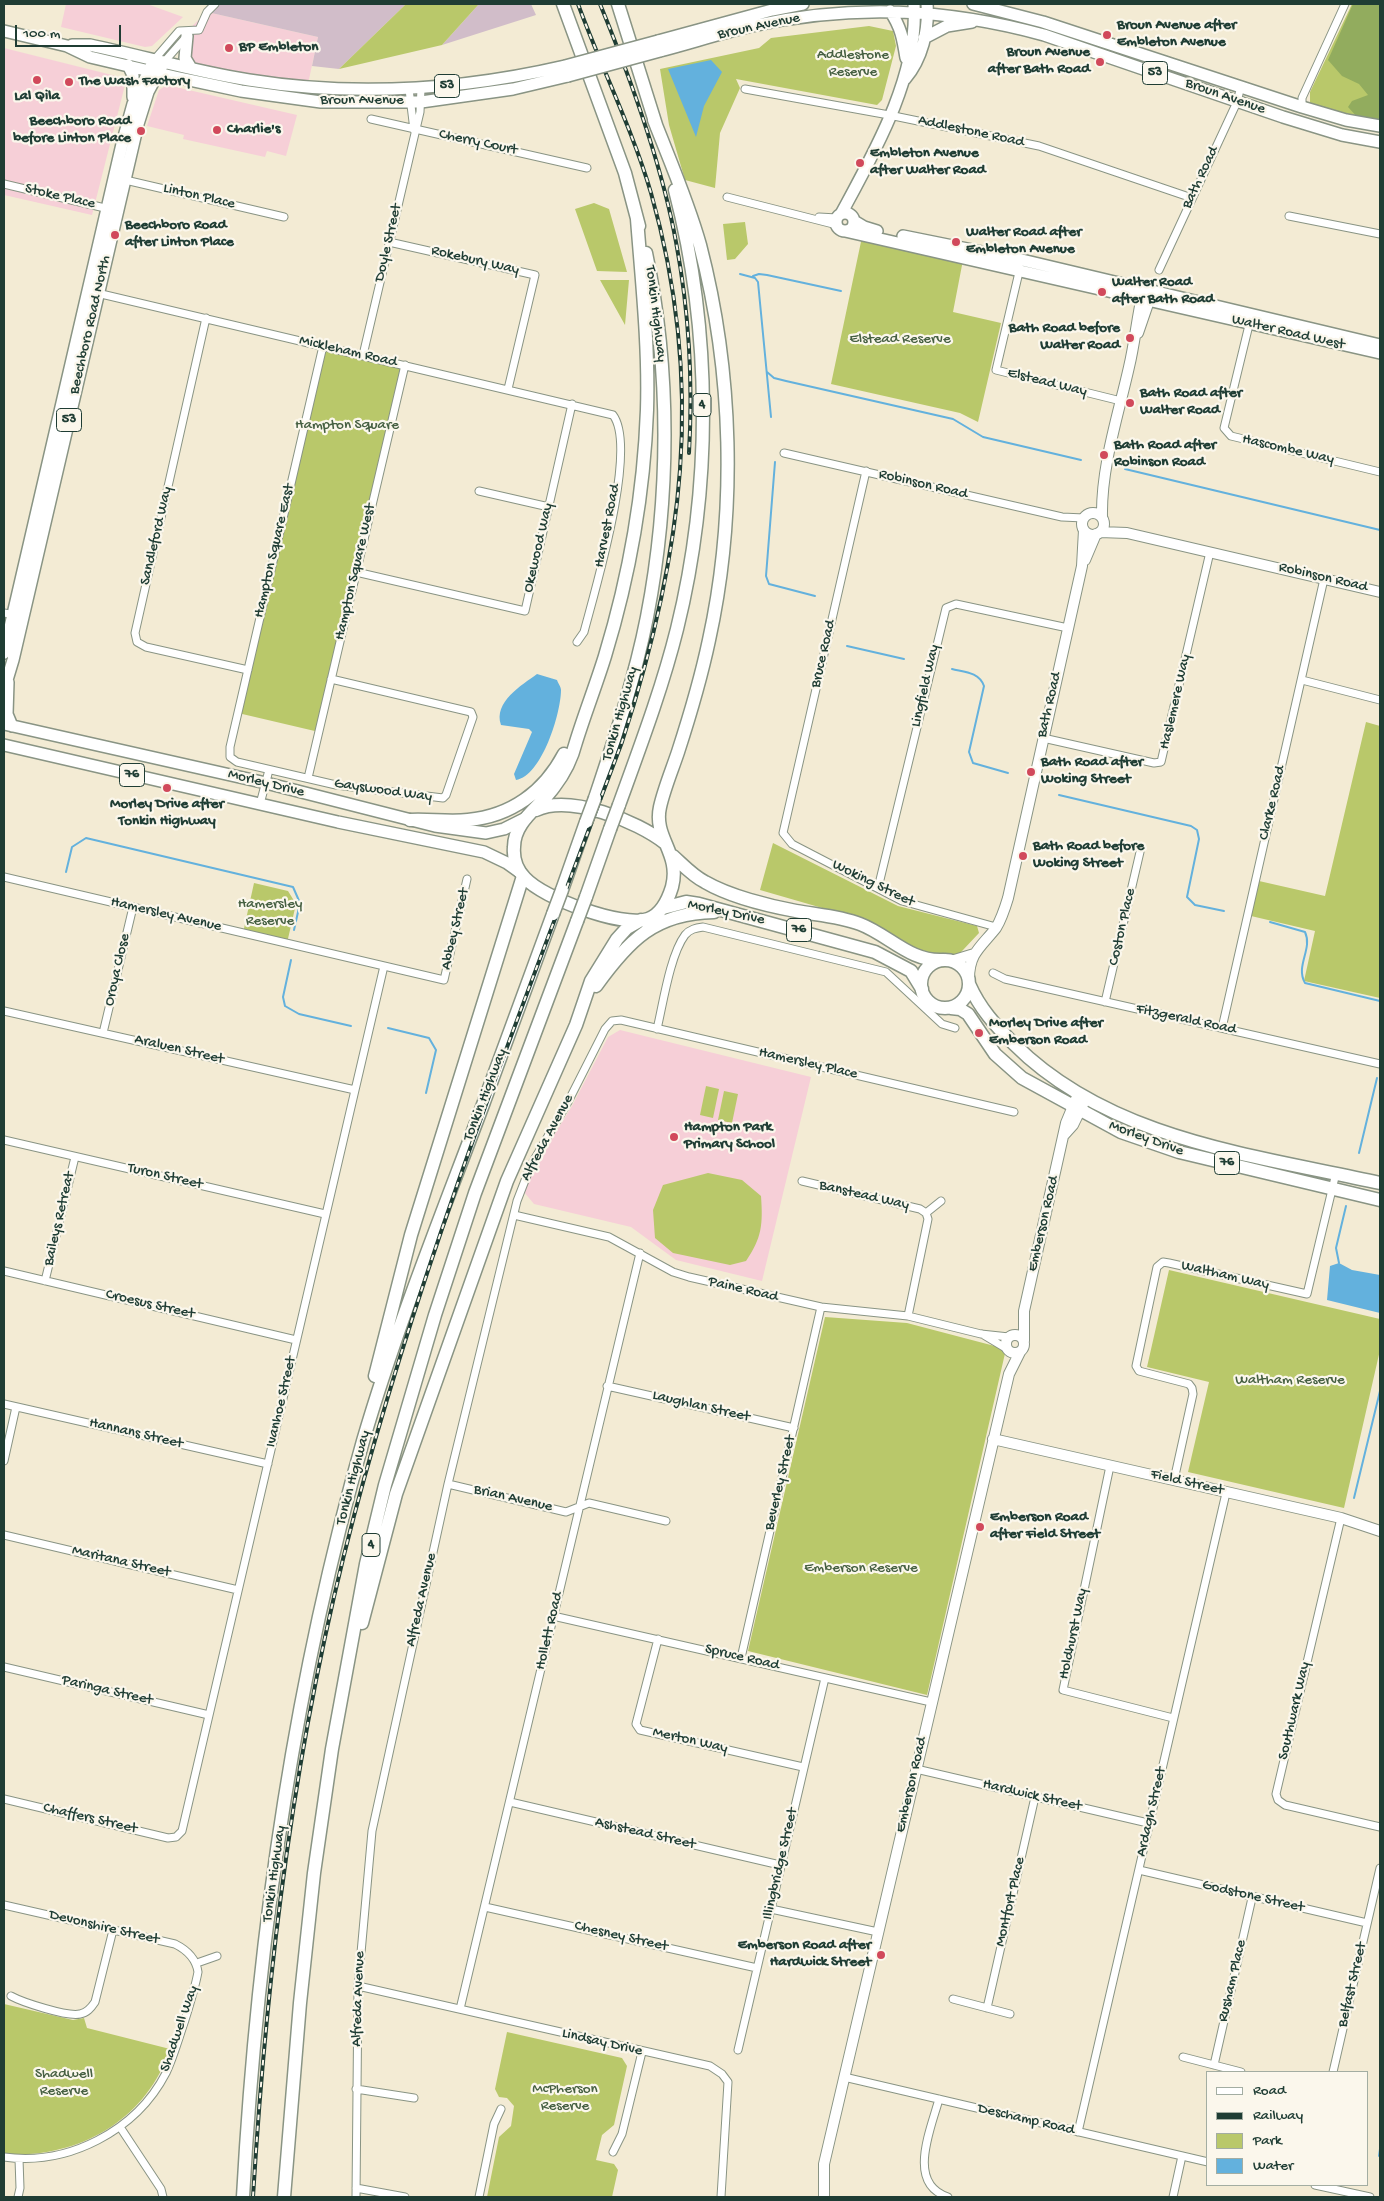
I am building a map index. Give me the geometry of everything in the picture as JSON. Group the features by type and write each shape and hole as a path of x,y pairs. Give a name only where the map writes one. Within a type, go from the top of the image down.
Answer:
{"highway":[{"name":"Tonkin Highway","path":"243,2197 257,2017 280,1837 310,1659 352,1483 379,1388 410,1294 595,798 622,716 647,619 655,570 662,495 663,395 658,319 647,254 624,173 563,4"},
{"name":"Tonkin Highway","path":"284,2197 300,2003 314,1873 337,1719 354,1623 386,1485 435,1315 475,1193 657,701 678,627 692,551 702,458 702,372 694,286 676,194 618,4"},
{"path":"654,120 689,209 710,290 725,394 727,482 723,556 710,640 696,696 660,807 659,824 666,843"},
{"path":"352,1483 370,1395 410,1234 522,874 516,863 514,846 517,832 528,816 553,789 576,744 583,716 604,657 622,591 638,506 647,409 646,350 637,219"},
{"path":"410,820 468,820 493,816 516,806 537,791 553,771 583,716"},
{"name":"76","path":"522,874 537,888 571,905 607,916 641,920 654,916 663,908 674,881 672,856 666,843 636,826 588,809 554,805 542,808 528,816"},
{"name":"Morley Drive","path":"672,856 698,878 719,889 796,911 834,916 859,923 887,938 914,956 947,961"},
{"name":"Morley Drive","path":"663,908 686,902 742,915 875,952 911,971 922,988"},
{"path":"584,1003 619,954 647,930 661,922 697,912 742,915"},
{"path":"337,1719 396,1494 507,1181 576,1025 591,981 617,938 627,928 641,920"},
{"path":"947,961 964,969 969,982 964,999 951,1008 943,1008 929,1002 922,988 924,973 928,967 947,961"},
{"name":"Morley Drive","path":"969,982 982,1011 1029,1059 1083,1096 1123,1117 1182,1138 1380,1183"},
{"name":"Morley Drive","path":"951,1008 960,1009 968,1014 995,1054 1008,1067 1076,1109 1121,1132 1150,1143 1380,1200"}],"main road":[{"name":"Broun Avenue","path":"67,46 90,57 241,91 298,100 359,103 415,102 513,89 566,71 659,46 772,10 803,4"},
{"name":"Broun Avenue","path":"973,4 1017,14 1302,107 1346,120 1380,126"},
{"path":"844,221 904,80 913,39 915,8"},
{"path":"904,80 915,67 924,38 927,8"},
{"name":"Broun Avenue","path":"659,46 761,24 840,14 927,8 1044,35 1237,102 1342,135 1380,142"},
{"path":"890,11 899,24 902,34 906,65"},
{"path":"924,38 947,26 986,21"},
{"path":"4,31 67,46"},
{"path":"188,33 185,58 190,68"},
{"name":"Broun Avenue","path":"67,46 90,45 248,80 308,88 415,89 566,71"},
{"name":"Beechboro Road North","path":"4,654 94,292 133,104 159,61"},
{"path":"128,65 133,80 133,104"},
{"name":"Beechboro Road North","path":"119,178 153,72"},
{"name":"Walter Road West","path":"844,221 1146,295 1380,346"},
{"name":"Walter Road West","path":"1250,319 1380,354"},
{"name":"Beechboro Road North","path":"4,690 8,676 13,615"},
{"path":"8,676 8,725"},
{"name":"Morley Drive","path":"8,725 266,783 410,820 486,833 504,829 528,816"},
{"name":"Morley Drive","path":"4,745 260,804 484,852 507,863 522,874"}],"street":[{"name":"Beechboro Road North","path":"159,61 179,31 188,33 199,30 207,12 215,4"},
{"path":"1302,107 1302,98 1345,4"},
{"name":"Bath Road","path":"1159,270 1237,102 1241,86"},
{"name":"Doyle Street","path":"363,355 414,130 415,89"},
{"name":"Doyle Street","path":"414,130 415,89"},
{"name":"Addlestone Road","path":"745,90 889,115 1039,146 1192,198"},
{"name":"Cherry Court","path":"370,118 414,130 587,168"},
{"name":"Linton Place","path":"119,178 284,217"},
{"name":"Stoke Place","path":"4,184 112,209"},
{"name":"Walter Road West","path":"727,197 809,217 844,221"},
{"path":"1289,216 1380,234"},
{"name":"Rokebury Way","path":"389,242 535,275 508,389"},
{"name":"Elstead Way","path":"1020,265 996,370 1121,401"},
{"name":"Mickleham Road","path":"94,292 606,412"},
{"name":"Bath Road","path":"969,982 970,962 974,954 996,927 1008,898 1082,566 1085,522 1101,490 1136,336 1142,325 1146,295"},
{"name":"Sandleford Way","path":"206,318 135,633 137,642 146,647 248,670"},
{"name":"Hascombe Way","path":"1250,319 1224,428 1231,436 1380,472"},
{"name":"Hampton Square East","path":"230,757 230,747 322,346"},
{"name":"Hampton Square West","path":"308,778 405,365"},
{"name":"Okewood Way","path":"356,572 525,611 572,404"},
{"name":"Harvest Road","path":"577,642 584,632 617,498 621,432 616,420 606,412"},
{"name":"Robinson Road","path":"784,453 1085,522 1097,514 1119,531"},
{"name":"Bruce Road","path":"784,837 784,826 866,471"},
{"name":"Bath Road","path":"1101,490 1102,519"},
{"path":"480,491 549,507"},
{"path":"1098,533 1103,526 1102,519"},
{"name":"Robinson Road","path":"1085,522 1088,534 1119,531 1380,592"},
{"name":"Bath Road","path":"1082,566 1098,533"},
{"name":"Haslemere Way","path":"1043,738 1154,763 1161,762 1210,552"},
{"name":"Clarke Road","path":"1222,1028 1324,579"},
{"name":"Lingfield Way","path":"878,888 946,608 956,604 1068,628"},
{"name":"Gayswood Way","path":"230,757 238,762 269,770 345,786 436,799 443,798 446,795 473,717 467,709 331,679"},
{"path":"1302,680 1380,700"},
{"path":"260,804 269,770"},
{"name":"Woking Street","path":"784,837 792,844 915,906 996,927"},
{"name":"Coston Place","path":"1105,1002 1140,852"},
{"name":"Hamersley Avenue","path":"4,877 444,980"},
{"name":"Abbey Street","path":"444,980 467,879"},
{"name":"Oroya Close","path":"103,1033 133,908"},
{"path":"658,1029 677,952 686,934 693,929 703,927 886,972 942,1024 955,1028"},
{"path":"947,961 974,954"},
{"name":"Ivanhoe Street","path":"176,1837 184,1826 384,966"},
{"name":"Fitzgerald Road","path":"993,973 1005,979 1380,1064"},
{"name":"Araluen Street","path":"4,1011 355,1090"},
{"name":"Hamersley Place","path":"605,1029 610,1022 616,1020 1014,1112"},
{"name":"Alfreda Avenue","path":"356,2197 358,1986 365,1890 375,1813 448,1484 514,1215 531,1165 568,1102 605,1029"},
{"name":"Emberson Road","path":"1024,1341 1024,1311 1064,1136 1073,1125 1076,1109 1083,1096"},
{"name":"Turon Street","path":"4,1140 326,1214"},
{"name":"Baileys Retreat","path":"45,1281 75,1157"},
{"name":"Waltham Way","path":"1174,1480 1193,1394 1192,1388 1189,1384 1139,1372 1136,1366 1157,1267 1163,1262 1169,1262 1307,1294 1336,1173"},
{"name":"Banstead Way","path":"802,1181 920,1209 926,1213 928,1220 908,1316"},
{"name":"Banstead Way","path":"926,1213 941,1200"},
{"name":"Paine Road","path":"514,1215 609,1237 681,1275 822,1307 908,1316 981,1334 1010,1337"},
{"name":"Hollett Road","path":"460,2009 640,1253"},
{"name":"Croesus Street","path":"4,1271 296,1340"},
{"name":"Beverley Street","path":"741,1658 822,1307"},
{"name":"Emberson Road","path":"1010,1337 1024,1311"},
{"name":"Paine Road","path":"981,1334 1008,1349"},
{"path":"1018,1335 1024,1341 1024,1347 1020,1352 1013,1353 1008,1349 1006,1342 1010,1337 1018,1335"},
{"name":"Emberson Road","path":"1008,1349 1009,1374"},
{"name":"Emberson Road","path":"824,2197 824,2164 844,2077 993,1439 1009,1374 1020,1352"},
{"name":"Laughlan Street","path":"607,1386 794,1428"},
{"name":"Hannans Street","path":"4,1404 268,1464"},
{"path":"4,1461 16,1406"},
{"name":"Field Street","path":"993,1439 1341,1518 1380,1531"},
{"name":"Holdhurst Way","path":"1110,1466 1063,1690 1066,1693 1173,1718"},
{"name":"Brian Avenue","path":"448,1484 566,1512 589,1503 666,1521"},
{"name":"Ardagh Street","path":"1078,2132 1139,1870 1148,1822 1226,1493"},
{"name":"Southwark Way","path":"1341,1518 1276,1794 1278,1800 1285,1805 1380,1827"},
{"name":"Maritana Street","path":"4,1535 238,1590"},
{"name":"Spruce Road","path":"553,1616 931,1702"},
{"name":"Merton Way","path":"658,1639 636,1724 640,1730 803,1767"},
{"name":"Paringa Street","path":"4,1667 209,1715"},
{"name":"Illingbridge Street","path":"738,2050 825,1678"},
{"name":"Hardwick Street","path":"916,1769 1148,1822"},
{"name":"Montfort Place","path":"987,2008 1035,1797"},
{"name":"Chaffers Street","path":"4,1799 168,1838 176,1837"},
{"name":"Ashstead Street","path":"510,1802 780,1865"},
{"name":"Belfast Street","path":"1333,2071 1380,1868"},
{"name":"Godstone Street","path":"1139,1870 1252,1898 1368,1922"},
{"name":"Rusham Place","path":"1214,2065 1252,1898"},
{"name":"Devonshire Street","path":"4,1905 175,1944 187,1951 197,1963"},
{"name":"Chesney Street","path":"485,1907 757,1968"},
{"path":"771,1909 878,1932"},
{"path":"11,1996 22,2002 74,2015 87,2011 95,2002 113,1930"},
{"path":"197,1963 216,1956"},
{"name":"Shadwell Way","path":"4,2158 70,2152 95,2142 120,2127 141,2108 165,2074 196,1983 197,1963"},
{"name":"Lindsay Drive","path":"358,1986 710,2066 722,2074 728,2082 722,2197"},
{"path":"953,2000 1010,2014"},
{"path":"613,2152 622,2134 642,2052"},
{"path":"1183,2057 1237,2071"},
{"name":"Deschamp Road","path":"844,2077 1206,2162"},
{"path":"356,2089 414,2098"},
{"path":"939,2099 925,2153 924,2167 928,2184 937,2194 947,2197"},
{"path":"478,2197 494,2124 501,2109"},
{"path":"120,2127 161,2189 163,2197"},
{"path":"1173,2197 1182,2156"},
{"path":"18,2197 20,2188 19,2158"},
{"path":"1320,2186 1370,2197"},
{"path":"356,2188 405,2197"}],"shaded area":[{"path":"66,4 147,4 183,17 152,46 145,47 61,27"},
{"path":"215,4 406,4 339,69 312,66 318,37 207,12"},
{"path":"479,4 531,4 536,15 442,45"},
{"path":"207,12 318,37 308,84 191,68 189,29"},
{"path":"4,48 124,78 125,85 92,215 4,195"},
{"path":"167,85 297,115 286,156 267,151 265,157 183,139 184,135 147,126 159,90"},
{"name":"Hampton Park Primary School","path":"620,1030 811,1077 762,1281 676,1260 631,1227 534,1204 524,1192 533,1169 572,1106 608,1037"}],"green space":[{"path":"406,4 479,4 442,45 339,69"},
{"path":"1352,4 1380,4 1380,121 1341,115 1310,104 1310,92"},
{"path":"1353,4 1380,4 1380,121 1358,118 1348,107 1352,101 1368,95 1359,84 1342,76 1328,60"},
{"name":"Addlestone Reserve","path":"869,26 893,31 896,46 882,100 877,105 736,79 740,88 720,133 715,188 685,180 669,125 660,69 759,48 771,38"},
{"path":"594,203 609,209 627,272 597,271 575,209"},
{"path":"745,222 748,244 735,259 727,260 723,224"},
{"name":"Elstead Reserve","path":"862,237 963,260 953,312 1001,323 978,422 960,413 831,384"},
{"path":"600,280 629,280 625,325"},
{"name":"Hampton Square","path":"323,346 405,365 319,732 238,713"},
{"path":"1366,722 1380,726 1380,998 1304,981 1315,931 1251,916 1259,881 1325,896"},
{"path":"773,843 898,906 977,926 979,933 947,967 940,968 850,916 760,890"},
{"name":"Hamersley Reserve","path":"254,883 288,891 296,904 287,943 243,933"},
{"path":"706,1086 719,1089 713,1118 700,1115"},
{"path":"724,1091 738,1094 732,1123 718,1120"},
{"path":"708,1173 742,1180 761,1196 762,1215 760,1230 755,1245 746,1261 730,1265 673,1253 655,1238 653,1210 663,1185"},
{"name":"Waltham Reserve","path":"1169,1270 1380,1319 1380,1350 1344,1508 1188,1472 1209,1382 1147,1367"},
{"name":"Emberson Reserve","path":"825,1317 907,1323 1006,1349 927,1695 748,1651"},
{"name":"Shadwell Reserve","path":"4,2004 73,2020 84,2018 87,2028 170,2049 159,2074 144,2096 126,2115 105,2130 82,2142 57,2150 31,2154 4,2154"},
{"name":"McPherson Reserve","path":"507,2032 622,2058 627,2066 614,2125 602,2135 596,2160 614,2164 618,2170 612,2197 487,2197 499,2137 511,2126 514,2106 507,2098 499,2097 495,2089"}],"water":[{"path":"711,60 722,72 704,106 696,137 668,69"},
{"path":"537,674 557,680 561,688 558,713 542,756 525,776 516,780 514,774 532,732 529,729 501,725 501,709 510,695"},
{"path":"1339,1263 1352,1270 1380,1275 1380,1313 1327,1300 1330,1266"}],"waterway":[{"path":"740,274 755,278 758,282 771,417"},
{"path":"753,276 759,274 767,275 841,291"},
{"path":"767,372 774,378 953,419 983,437 1081,460"},
{"path":"775,462 766,576 769,584 815,596"},
{"path":"1125,469 1380,530"},
{"path":"847,646 904,659"},
{"path":"952,669 975,675 982,681 984,686 969,752 973,763 1008,773"},
{"path":"1059,795 1191,826 1197,830 1199,839 1187,897 1195,905 1224,911"},
{"path":"66,872 72,847 86,838 293,887 300,903 294,930"},
{"path":"1270,922 1305,932 1307,945 1302,970 1302,977 1305,983 1380,1001"},
{"path":"291,960 283,997 285,1006 299,1014 351,1026"},
{"path":"388,1028 429,1038 436,1050 426,1093"},
{"path":"1359,1153 1377,1078"},
{"path":"1339,1263 1336,1248 1346,1206"},
{"path":"1354,1498 1380,1391"},
{"path":"1379,2156 1380,2149"}],"railway":[{"path":"253,2197 266,2025 287,1854 315,1684 354,1516 382,1417 444,1222 513,1029 622,742 643,673 660,604 672,537 680,470 682,402 678,334 668,264 651,193 643,169 626,121 578,4"},
{"path":"600,4 623,61 654,152 676,242 684,294 689,347 689,453"}],"place":[{"name":"Broun Avenue after Embleton Avenue","path":"1107,35"},
{"name":"BP Embleton","path":"229,48"},
{"name":"Broun Avenue after Bath Road","path":"1100,62"},
{"name":"Lal Qila","path":"37,80"},
{"name":"The Wash Factory","path":"69,82"},
{"name":"Charlie's","path":"217,130"},
{"name":"Beechboro Road before Linton Place","path":"141,131"},
{"name":"Embleton Avenue after Walter Road","path":"860,163"},
{"name":"Beechboro Road after Linton Place","path":"115,235"},
{"name":"Walter Road after Embleton Avenue","path":"956,242"},
{"name":"Walter Road after Bath Road","path":"1102,292"},
{"name":"Bath Road before Walter Road","path":"1130,338"},
{"name":"Bath Road after Walter Road","path":"1130,403"},
{"name":"Bath Road after Robinson Road","path":"1104,455"},
{"name":"Bath Road after Woking Street","path":"1031,772"},
{"name":"Morley Drive after Tonkin Highway","path":"167,788"},
{"name":"Bath Road before Woking Street","path":"1023,856"},
{"name":"Morley Drive after Emberson Road","path":"979,1033"},
{"name":"Hampton Park Primary School","path":"674,1137"},
{"name":"Emberson Road after Field Street","path":"980,1527"},
{"name":"Emberson Road after Hardwick Street","path":"881,1955"}]}
